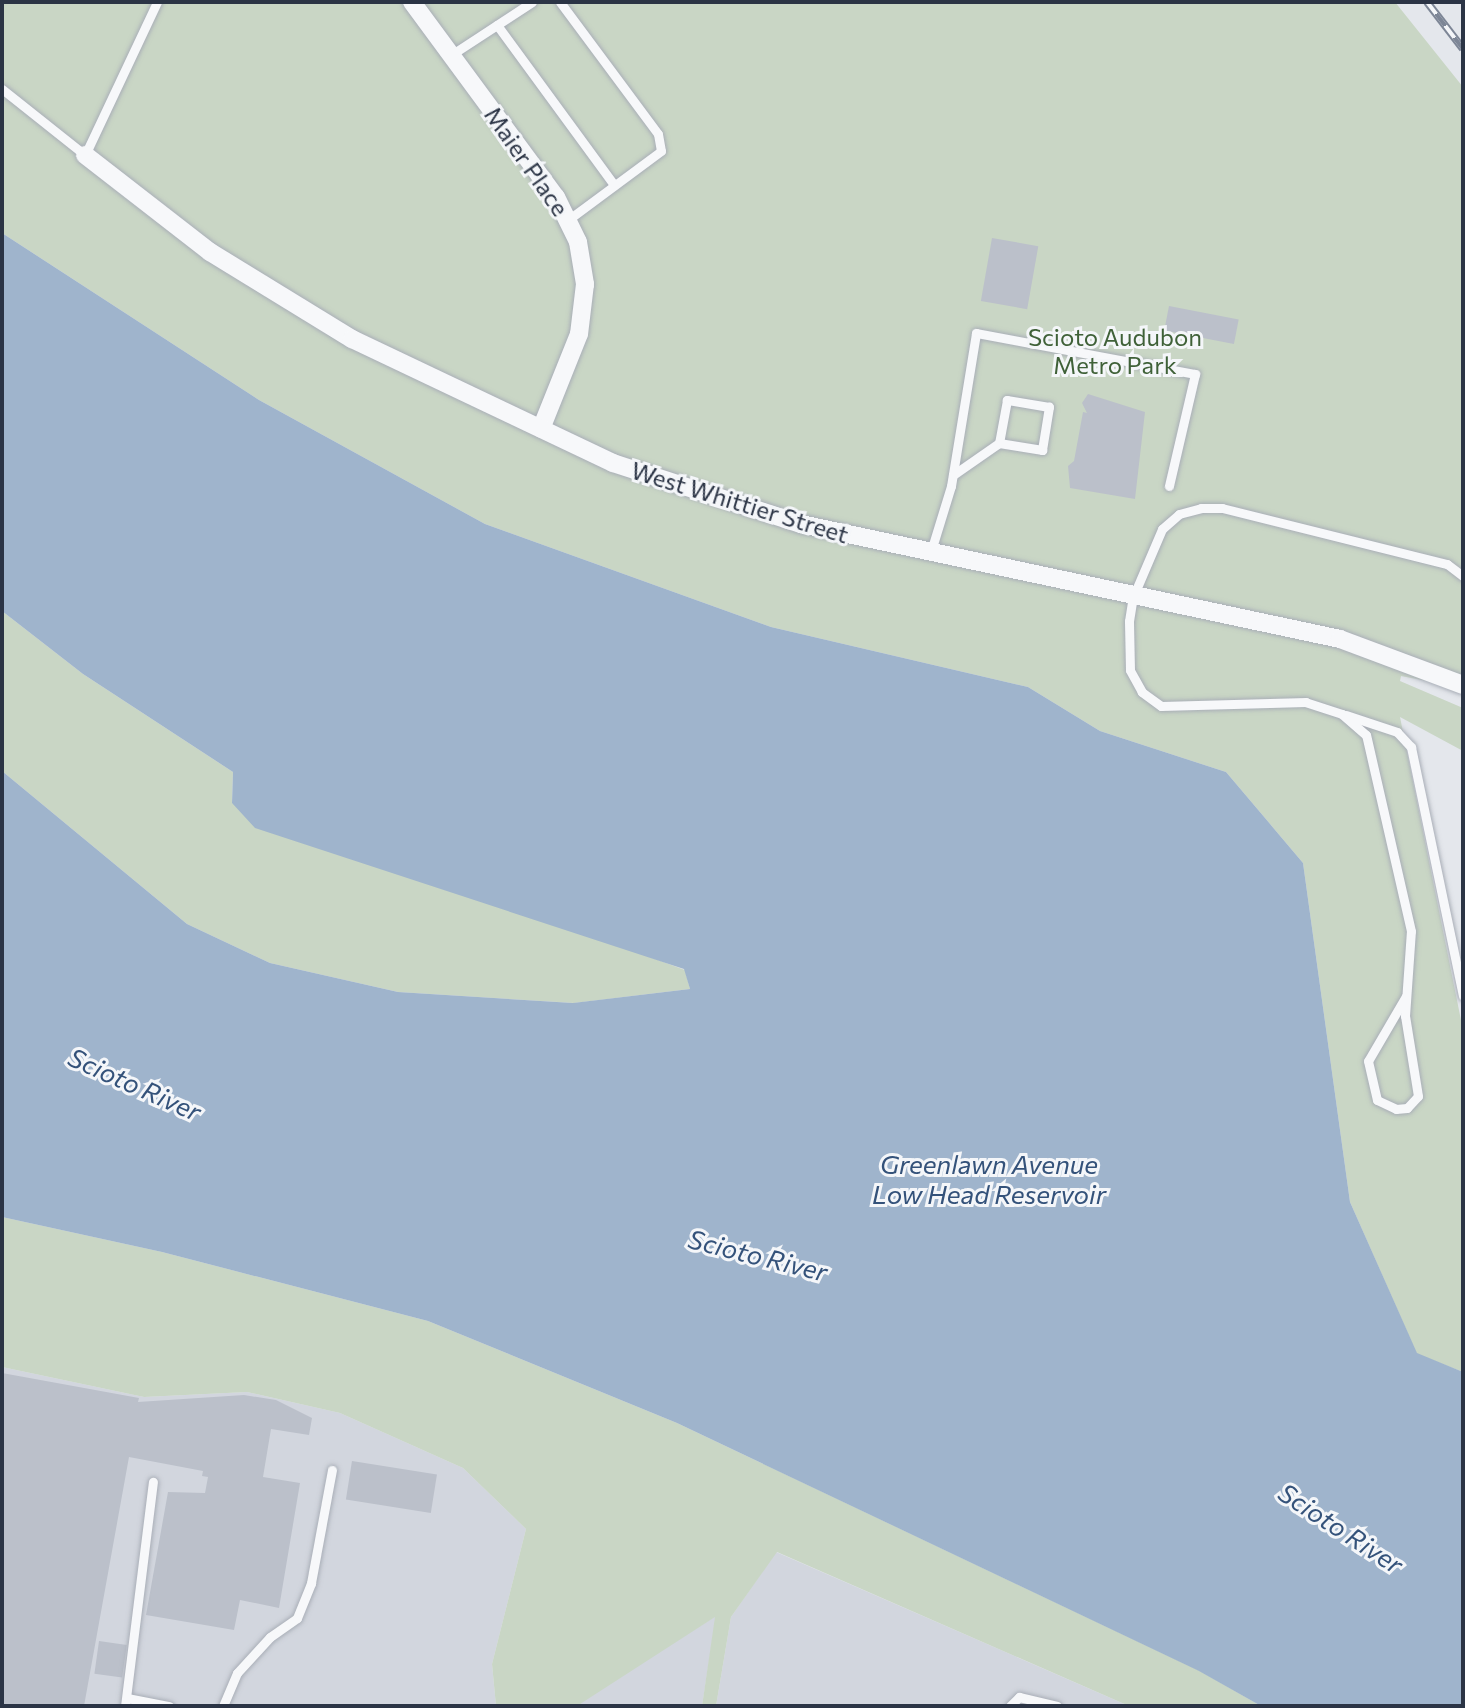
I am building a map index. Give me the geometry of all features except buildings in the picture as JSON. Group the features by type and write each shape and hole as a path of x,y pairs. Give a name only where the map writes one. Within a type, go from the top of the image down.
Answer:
{"street":[{"name":"Maier Place","path":"412,2 569,219 584,263 584,305 579,334 541,429"},
{"name":"West Whittier Street","path":"85,155 210,252 317,318 541,429 676,486 801,524 930,555 1340,639 1463,685"}],"lane":[{"path":"2,89 85,155 157,2"},
{"path":"451,55 532,2"},
{"path":"560,2 658,134 661,151 569,219"},
{"path":"497,25 614,185"},
{"path":"930,555 953,475 976,333 1195,374 1169,486"},
{"path":"953,475 999,443 1042,450 1049,407 1007,400 999,443"},
{"path":"1463,576 1447,564 1222,508 1201,508 1179,514 1162,529 1133,597 1130,670 1142,692 1161,706 1294,702 1397,732 1411,747 1463,996"},
{"path":"1342,714 1366,735 1411,931 1406,996 1418,1096 1407,1108 1396,1109 1377,1100 1368,1061 1406,996"},
{"path":"223,1706 237,1673 270,1637 297,1618 311,1583 332,1470"},
{"path":"153,1482 126,1702 169,1706"},
{"path":"1010,1706 1019,1697 1057,1706"}],"shaded area":[{"path":"2,1367 144,1397 247,1392 340,1413 463,1468 526,1529 492,1664 496,1706 2,1706"},
{"path":"776,1552 1129,1706 716,1706 731,1617"},
{"path":"716,1616 702,1706 577,1706 578,1703"}],"green space":[{"name":"Scioto Audubon Metro Park","path":"2,2 1395,2 1463,87 1463,688 1401,676 1400,681 1463,708 1463,751 1400,717 1463,1030 1463,1372 1417,1354 1350,1202 1303,863 1226,772 1100,731 1028,687 771,627 485,524 259,400 2,233"},
{"path":"2,611 83,674 233,772 232,803 685,970 690,989 574,1003 398,992 270,963 187,924 2,771"},
{"path":"2,1217 162,1252 428,1321 677,1423 1200,1671 1261,1706 1129,1706 777,1552 731,1617 716,1706 702,1706 715,1617 577,1706 496,1706 492,1664 526,1529 463,1468 340,1413 247,1392 144,1397 2,1367"}],"water":[{"name":"Greenlawn Avenue Low Head Reservoir","path":"2,233 259,400 485,524 771,627 1028,687 1100,731 1226,772 1303,863 1350,1202 1417,1353 1463,1372 1463,1706 1261,1706 1199,1671 677,1423 428,1321 162,1252 2,1217 2,771 187,924 270,963 398,992 573,1003 690,989 684,969 255,828 232,803 233,772 83,674 2,611"}],"railway":[{"path":"1427,2 1463,49"}],"water label":[{"name":"Scioto River","path":"135,1084"},
{"name":"Scioto River","path":"758,1255"},
{"name":"Scioto River","path":"1341,1528"}]}
